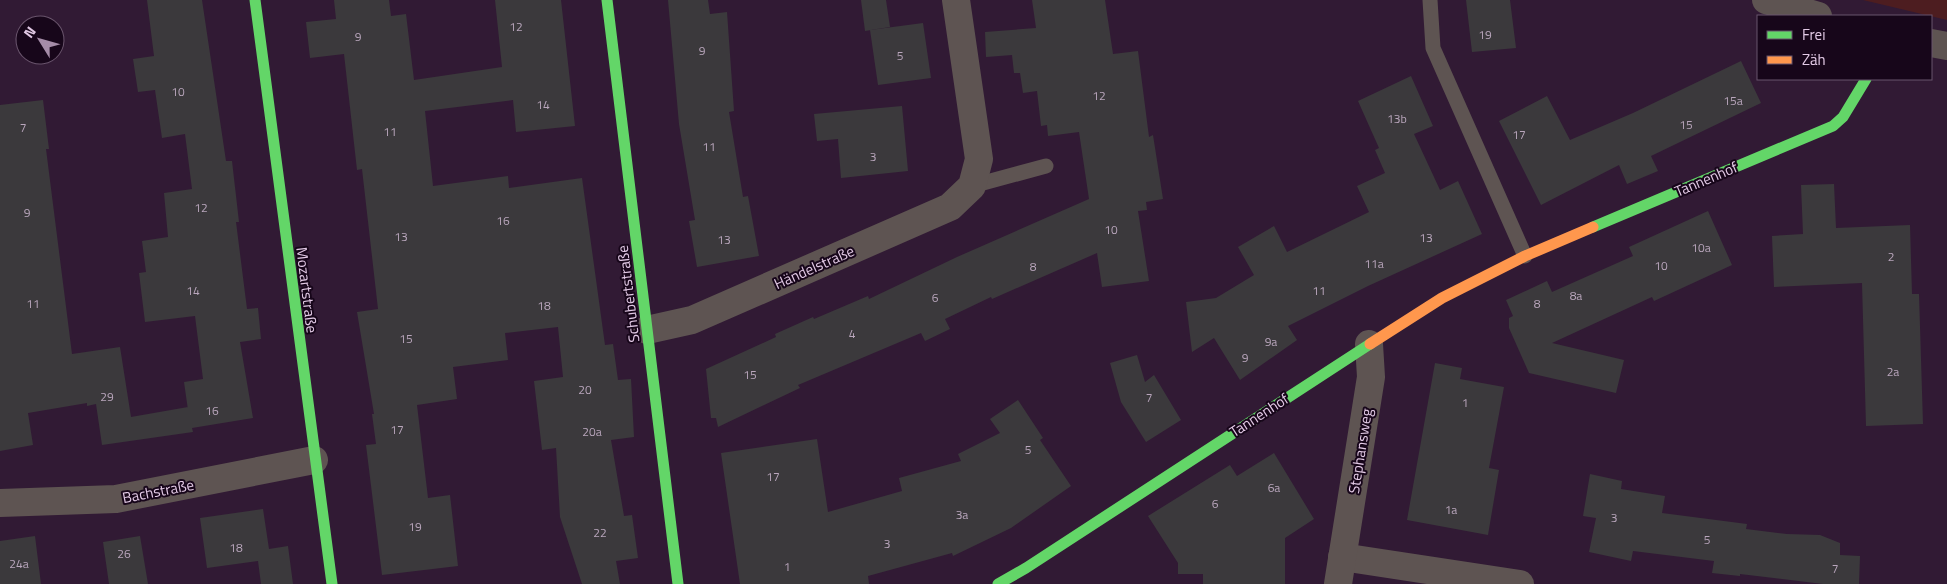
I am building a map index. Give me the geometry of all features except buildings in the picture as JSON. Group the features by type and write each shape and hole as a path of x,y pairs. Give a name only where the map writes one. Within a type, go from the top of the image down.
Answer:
{"street":[{"name":"Mozartstraße","path":"255,0 314,460 332,584"},
{"name":"Schubertstraße","path":"607,0 678,584"},
{"path":"956,0 979,159 972,186"},
{"path":"1783,3 1815,15"},
{"path":"1932,43 1947,46"},
{"name":"Tannenhof","path":"998,584 1035,563 1442,298 1525,256 1833,126 1843,117 1865,80"},
{"name":"Händelstraße","path":"647,330 692,320 941,211 950,207 972,186"},
{"name":"Stephansweg","path":"1338,584 1372,378 1369,344"},
{"name":"Bachstraße","path":"0,503 116,499 314,460"},
{"path":"1342,557 1520,584"}],"lane":[{"path":"1430,0 1433,48 1525,256"},
{"name":"Händelstraße","path":"972,186 1046,166"}],"shaded area":[{"path":"1863,0 1947,0 1947,20"}],"traffic: fast":[{"path":"255,0 332,584"},
{"path":"607,0 678,584"},
{"path":"1593,227 1833,126 1843,117 1865,80"},
{"path":"998,584 1026,568 1370,344"}],"traffic: slow":[{"path":"1370,344 1442,298 1525,256 1593,227"}]}
